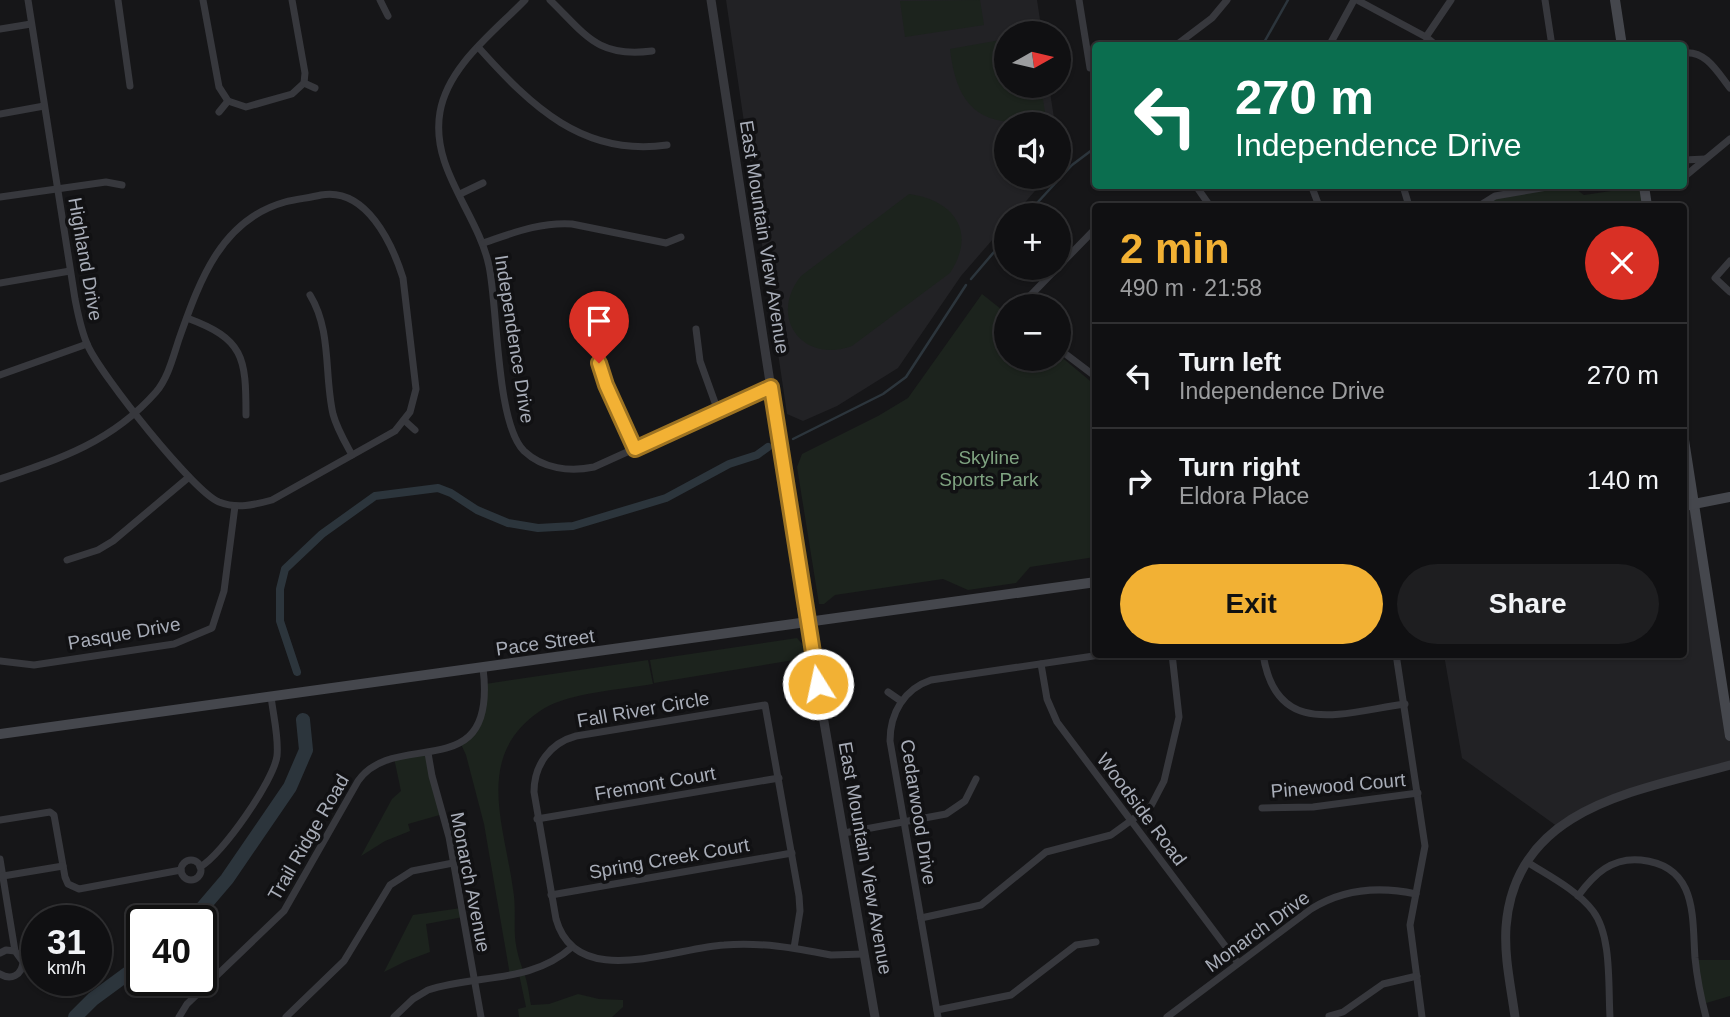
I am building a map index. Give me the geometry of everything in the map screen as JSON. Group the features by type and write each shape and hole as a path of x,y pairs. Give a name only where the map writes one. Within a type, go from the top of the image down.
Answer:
{"main road":[{"path":"1615,0 1621,42"},
{"path":"1730,497 1688,505 1730,736"},
{"name":"Pace Street","path":"0,734 1092,583"}],"street":[{"name":"Highland Drive","path":"28,0 70,271 87,344 119,394 189,477 216,501 235,506"},
{"path":"118,0 130,86"},
{"path":"203,0 219,87 228,101 246,107 292,94 304,83 305,73 292,0"},
{"path":"380,0 388,16"},
{"name":"Independence Drive","path":"525,0 461,65 450,82 439,115 442,154 483,243 492,280 507,418 524,451 554,468 570,470 594,467 771,387"},
{"path":"550,0 604,49 631,54 652,51"},
{"name":"East Mountain View Avenue","path":"711,0 808,623 875,1017"},
{"path":"1079,0 1092,63"},
{"path":"1180,42 1212,18 1227,0"},
{"path":"1331,42 1355,0 1432,42"},
{"path":"1426,37 1451,0"},
{"path":"1545,0 1551,42"},
{"path":"0,29 31,24"},
{"path":"479,48 547,115 564,126 598,140 642,149 667,145"},
{"path":"1687,53 1692,52 1705,59 1730,88"},
{"path":"304,83 315,88"},
{"path":"219,112 228,101"},
{"path":"0,114 44,106"},
{"path":"1687,174 1730,139"},
{"path":"1687,160 1705,159"},
{"path":"0,197 106,182 122,185"},
{"path":"460,194 484,183"},
{"path":"1482,203 1493,192 1523,189"},
{"path":"0,479 69,456 91,445 135,412 158,390 164,381 208,267 220,247 248,220 284,202 328,194 344,196 368,210 399,264 416,388 414,402 405,421 395,431 272,500 256,505 235,506"},
{"path":"483,243 538,225 556,223 666,243 681,237"},
{"path":"1071,254 1092,232"},
{"path":"1730,261 1715,278 1730,292"},
{"path":"0,283 70,271"},
{"path":"1032,294 1045,280"},
{"path":"310,295 322,320 333,414 352,455"},
{"path":"593,317 599,363 635,449"},
{"path":"187,318 214,328 236,348 246,376 246,415"},
{"path":"696,329 700,361 718,411"},
{"path":"0,374 87,344"},
{"path":"1071,358 1092,374"},
{"path":"405,421 415,430"},
{"path":"517,458 524,451"},
{"path":"67,560 98,550 113,541 189,477"},
{"name":"Pasque Drive","path":"0,661 34,665 174,644 212,628 224,591 235,506"},
{"path":"888,692 901,701 918,686 931,680 1092,656"},
{"path":"921,918 981,905 1046,852 1111,835 1154,802 1164,781 1179,713 1172,658"},
{"path":"1264,658 1267,677 1274,691 1288,705 1303,712 1321,716 1405,704"},
{"path":"1397,658 1425,846 1410,925 1422,1017"},
{"name":"Woodside Road","path":"1041,664 1047,699 1057,722 1238,963"},
{"name":"Trail Ridge Road","path":"179,1017 187,1004 284,912 358,781 366,772 387,760 456,745 474,729 484,707 483,668"},
{"path":"200,867 197,862 187,860 182,864 181,870 186,878 198,876 200,867 216,855 272,772 278,753 271,696"},
{"name":"Cedarwood Drive","path":"901,701 893,718 890,741 937,1013"},
{"name":"Fall River Circle","path":"572,947 558,927 537,819 534,779 542,760 555,746 576,736 765,705 800,904 794,948"},
{"name":"Monarch Avenue","path":"428,753 449,837 481,1017"},
{"path":"1515,1017 1506,953 1507,919 1514,889 1527,862 1541,844 1558,827 1602,801 1730,765"},
{"name":"Fremont Court","path":"537,819 779,778"},
{"path":"844,833 937,817 954,811 967,799 976,779"},
{"name":"Pinewood Court","path":"1262,808 1312,807 1418,793"},
{"path":"0,820 50,811 54,815 68,884 79,889 181,870"},
{"name":"Spring Creek Court","path":"551,895 792,853"},
{"path":"0,859 15,951 23,962 21,971 10,977 0,974"},
{"path":"1578,896 1599,871 1622,861 1641,860 1655,863 1677,878 1688,892 1692,904 1698,980 1706,1017"},
{"path":"1527,862 1578,896 1594,911 1602,929 1610,1017"},
{"path":"286,1017 344,961 390,885 412,871 453,863"},
{"path":"3,876 63,866"},
{"name":"Monarch Drive","path":"1167,1017 1311,909 1335,896 1383,888 1416,894"},
{"path":"937,1013 1011,995 1076,945 1096,942"},
{"path":"394,1017 423,993 545,967 572,947 586,956 612,961 726,944 775,944 839,957 864,954"},
{"path":"0,953 6,950 15,951"},
{"path":"1329,1016 1343,1012 1385,983 1416,976"}],"shaded area":[{"path":"726,0 1037,0 1040,21 994,21 994,98 1051,98 1053,112 994,112 994,189 1037,189 1024,203 994,203 994,238 961,276 898,368 837,406 803,421 787,414"},
{"path":"1687,459 1730,736 1730,765 1628,793 1558,827 1462,758 1445,658 1687,658"}],"green space":[{"path":"980,0 984,25 905,37 900,1"},
{"path":"994,41 994,98 1043,98 1045,112 994,112 994,119 977,111 959,88 950,49"},
{"path":"1536,189 1576,189 1584,195 1644,189 1647,203 1484,203 1495,196"},
{"path":"909,194 938,203 956,220 961,232 961,244 958,258 950,273 852,346 834,350 805,343 795,333 789,321 788,307 792,292 801,276"},
{"name":"Skyline Sports Park","path":"982,294 994,304 994,371 1071,371 1071,365 1092,382 1092,557 1030,567 1016,583 968,590 943,579 835,595 824,604 819,604 797,467 802,454 908,398"},
{"path":"797,638 804,646 806,658 654,683 650,660"},
{"path":"648,660 653,684 581,695 543,709 521,727 508,747 500,768 500,815 514,895 516,947 531,1005 549,1004 578,994 599,999 623,1000 623,1007 612,1017 519,1017 518,1009 526,1007 519,974 510,975 484,824 466,755 460,742 478,722 485,684"},
{"path":"428,753 443,814 408,824 410,831 385,841 361,856 392,799 401,791 394,758"},
{"path":"461,908 463,917 426,924 430,952 384,972 413,915"},
{"path":"1695,960 1730,960 1730,996 1703,1004"}],"waterway":[{"path":"1264,42 1288,0"},
{"path":"1037,203 1072,165 1092,150"},
{"path":"971,279 994,252"},
{"path":"793,439 883,394 906,377 966,285"},
{"path":"297,672 280,621 280,589 285,569 322,534 375,496 438,488 477,510 508,523 538,528 573,526 666,498 729,464 757,455 768,447"},
{"path":"205,905 227,879 290,787 306,750 303,720"},
{"path":"75,1017 93,999 126,975"}],"route":[{"path":"599,363 635,449 771,387 818,684"}]}
